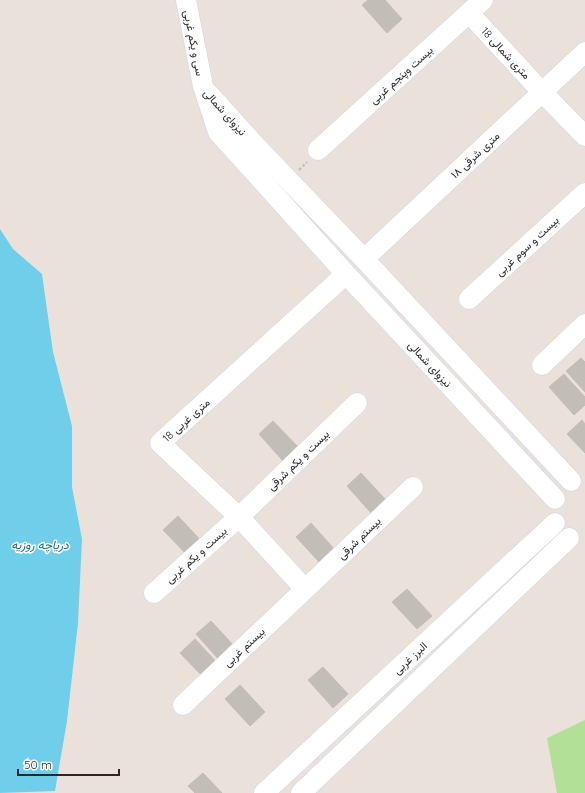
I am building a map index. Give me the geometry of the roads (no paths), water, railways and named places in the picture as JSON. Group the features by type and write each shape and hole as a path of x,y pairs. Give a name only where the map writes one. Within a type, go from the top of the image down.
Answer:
{"street":[{"name":"سی و یکم غربی","path":"186,0 203,86"},
{"name":"18 متری شمالی","path":"476,7 542,92 585,136"},
{"name":"بیست وپنجم غربی","path":"318,150 476,7"},
{"name":"۱۸ متری شرقی","path":"364,259 585,52"},
{"name":"نیزوای شمالی","path":"203,86 254,144 578,481"},
{"name":"نیزوای شمالی","path":"203,86 218,132 346,274 555,499"},
{"name":"بیست و سوم غربی","path":"469,299 585,193"},
{"name":"18 متری غربی","path":"305,589 239,517 160,443 346,274"},
{"path":"542,365 585,324"},
{"name":"بیست و یکم شرقی","path":"239,517 357,403"},
{"path":"577,540 560,532 552,513 558,493 578,481"},
{"name":"بیستم شرقی","path":"305,589 413,487"},
{"name":"بیست و یکم غربی","path":"154,593 239,517"},
{"name":"البرز غربی","path":"264,793 555,523"},
{"name":"البرز غربی","path":"301,793 577,540"},
{"name":"بیستم غربی","path":"183,705 305,589"}],"water":[{"name":"دریاچه روزیه","path":"0,229 13,249 42,274 53,352 72,426 72,487 82,539 78,623 67,721 55,791 0,793"}]}
